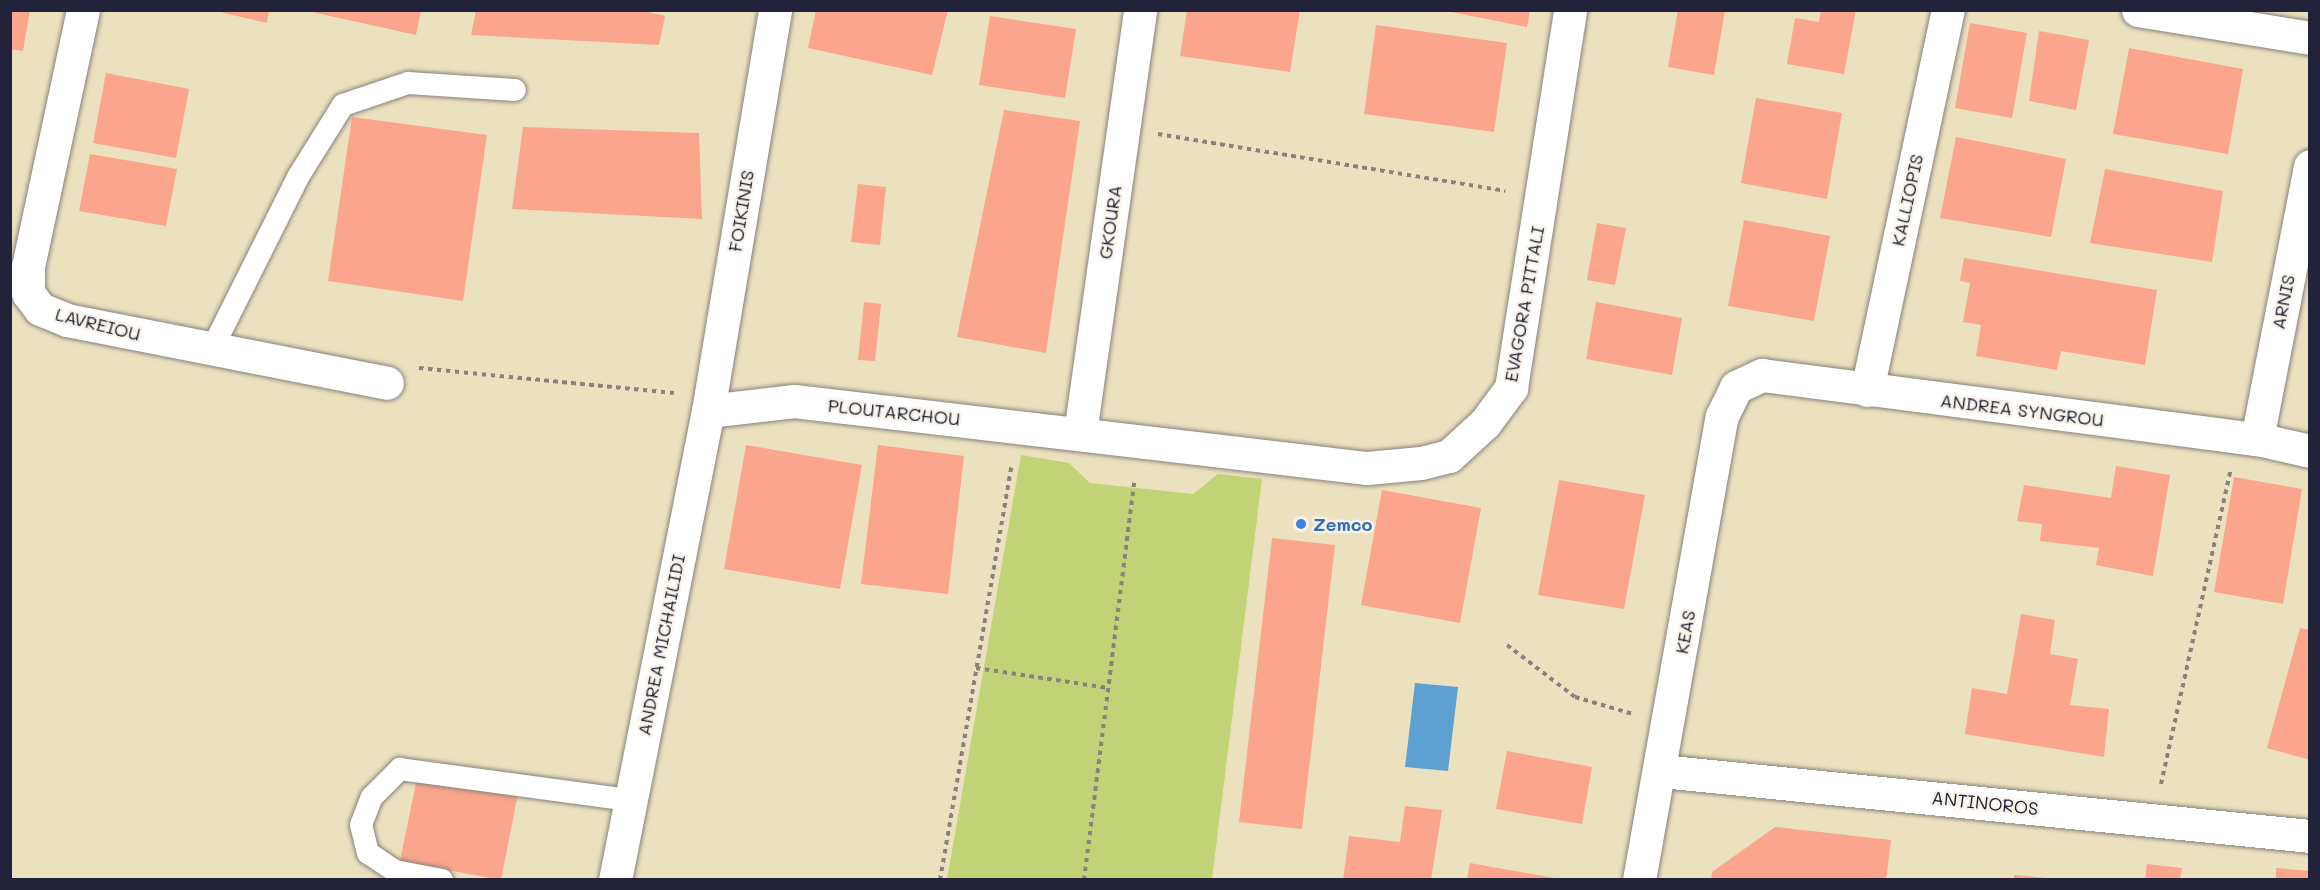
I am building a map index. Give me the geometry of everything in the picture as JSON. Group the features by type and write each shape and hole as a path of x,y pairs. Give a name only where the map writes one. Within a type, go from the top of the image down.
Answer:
{"street":[{"name":"LAVREIOU","path":"83,10 28,266 28,293 40,309 67,320 387,383"},
{"name":"FOIKINIS","path":"708,411 775,10"},
{"name":"GKOURA","path":"1080,433 1140,10"},
{"name":"EVAGORA PITTALI","path":"1080,433 1366,468 1421,463 1449,456 1485,423 1510,388 1570,10"},
{"name":"KALLIOPIS","path":"1867,390 1948,10"},
{"path":"2139,10 2310,38"},
{"name":"ARNIS","path":"2247,438 2310,166"},
{"name":"ANDREA SYNGROU","path":"1736,387 1762,375 2247,438 2310,451"},
{"name":"KEAS","path":"1639,879 1669,724 1722,416 1736,387"},
{"name":"PLOUTARCHOU","path":"708,411 794,401 1080,433"},
{"name":"ANDREA MICHAILIDI","path":"615,879 708,411"},
{"name":"ANTINOROS","path":"1660,771 2310,836"}],"lane":[{"path":"212,349 298,177 343,105 408,83 515,90"},
{"path":"442,879 395,871 368,853 361,825 372,797 400,769 630,800"}],"path":[{"path":"1123,129 1542,197"},
{"path":"387,383 423,366 688,395 708,411"},
{"path":"940,879 1018,426"},
{"path":"2153,820 2247,438"},
{"path":"1084,879 1140,439"},
{"path":"1507,645 1575,697 1669,724"},
{"path":"975,668 1109,688"}],"green space":[{"path":"1021,455 1069,463 1090,483 1193,494 1218,474 1262,479 1212,879 947,879"}],"water":[{"path":"1415,683 1458,687 1448,771 1405,767"}],"building":[{"path":"10,10 30,10 23,51 10,49"},
{"path":"212,10 269,10 267,23"},
{"path":"303,10 421,10 416,35"},
{"path":"476,10 640,10 665,16 659,45 471,35"},
{"path":"816,10 948,10 932,75 808,48"},
{"path":"1187,10 1300,10 1290,72 1180,56"},
{"path":"1441,10 1530,10 1527,27"},
{"path":"1678,10 1725,10 1714,75 1668,67"},
{"path":"1821,10 1856,10 1844,74 1787,64 1795,18 1819,22"},
{"path":"990,16 1076,29 1065,98 979,85"},
{"path":"1970,23 2027,33 2012,118 1955,108"},
{"path":"1376,25 1507,43 1494,132 1364,114"},
{"path":"2039,31 2089,40 2076,110 2029,101"},
{"path":"2129,48 2243,69 2228,154 2113,134"},
{"path":"106,73 189,89 176,158 93,143"},
{"path":"1756,98 1842,113 1827,199 1741,183"},
{"path":"1004,110 1080,121 1046,353 957,337"},
{"path":"352,117 487,135 463,301 328,281"},
{"path":"523,127 699,133 702,219 512,209"},
{"path":"1956,137 2066,159 2051,237 1940,218"},
{"path":"90,154 177,169 166,226 79,211"},
{"path":"2105,169 2223,191 2212,262 2090,243"},
{"path":"858,184 886,187 880,245 851,242"},
{"path":"1744,220 1830,236 1814,321 1728,306"},
{"path":"1597,223 1626,228 1615,285 1587,280"},
{"path":"1964,258 2157,290 2145,365 2061,351 2057,370 1976,356 1981,325 1963,322 1970,283 1960,281"},
{"path":"864,302 881,304 875,361 858,360"},
{"path":"1596,302 1682,318 1672,375 1586,359"},
{"path":"746,445 862,465 840,589 724,569"},
{"path":"878,445 964,456 948,594 861,584"},
{"path":"2116,466 2170,475 2153,576 2096,565 2099,548 2040,541 2042,524 2017,521 2024,485 2111,498"},
{"path":"2234,477 2302,489 2283,604 2214,592"},
{"path":"1559,480 1645,495 1624,609 1538,595"},
{"path":"1382,490 1481,508 1460,623 1361,605"},
{"path":"1272,538 1335,545 1302,829 1239,822"},
{"path":"2021,614 2055,620 2050,654 2078,659 2070,705 2109,709 2104,757 1965,734 1972,688 2007,694"},
{"path":"2300,628 2310,630 2310,760 2267,748"},
{"path":"1507,751 1592,767 1582,824 1496,809"},
{"path":"418,773 518,793 501,880 400,861"},
{"path":"1405,806 1442,810 1431,880 1343,880 1349,836 1400,842"},
{"path":"1775,827 1891,840 1886,880 1711,880 1712,872"},
{"path":"1470,863 1555,878 1555,880 1467,880"},
{"path":"2147,864 2182,868 2180,880 2145,880"},
{"path":"2276,868 2310,871 2310,880 2276,880"},
{"path":"2014,875 2047,878 2047,880 2014,880"}],"place":[{"name":"Zemco","path":"1301,524"}]}
